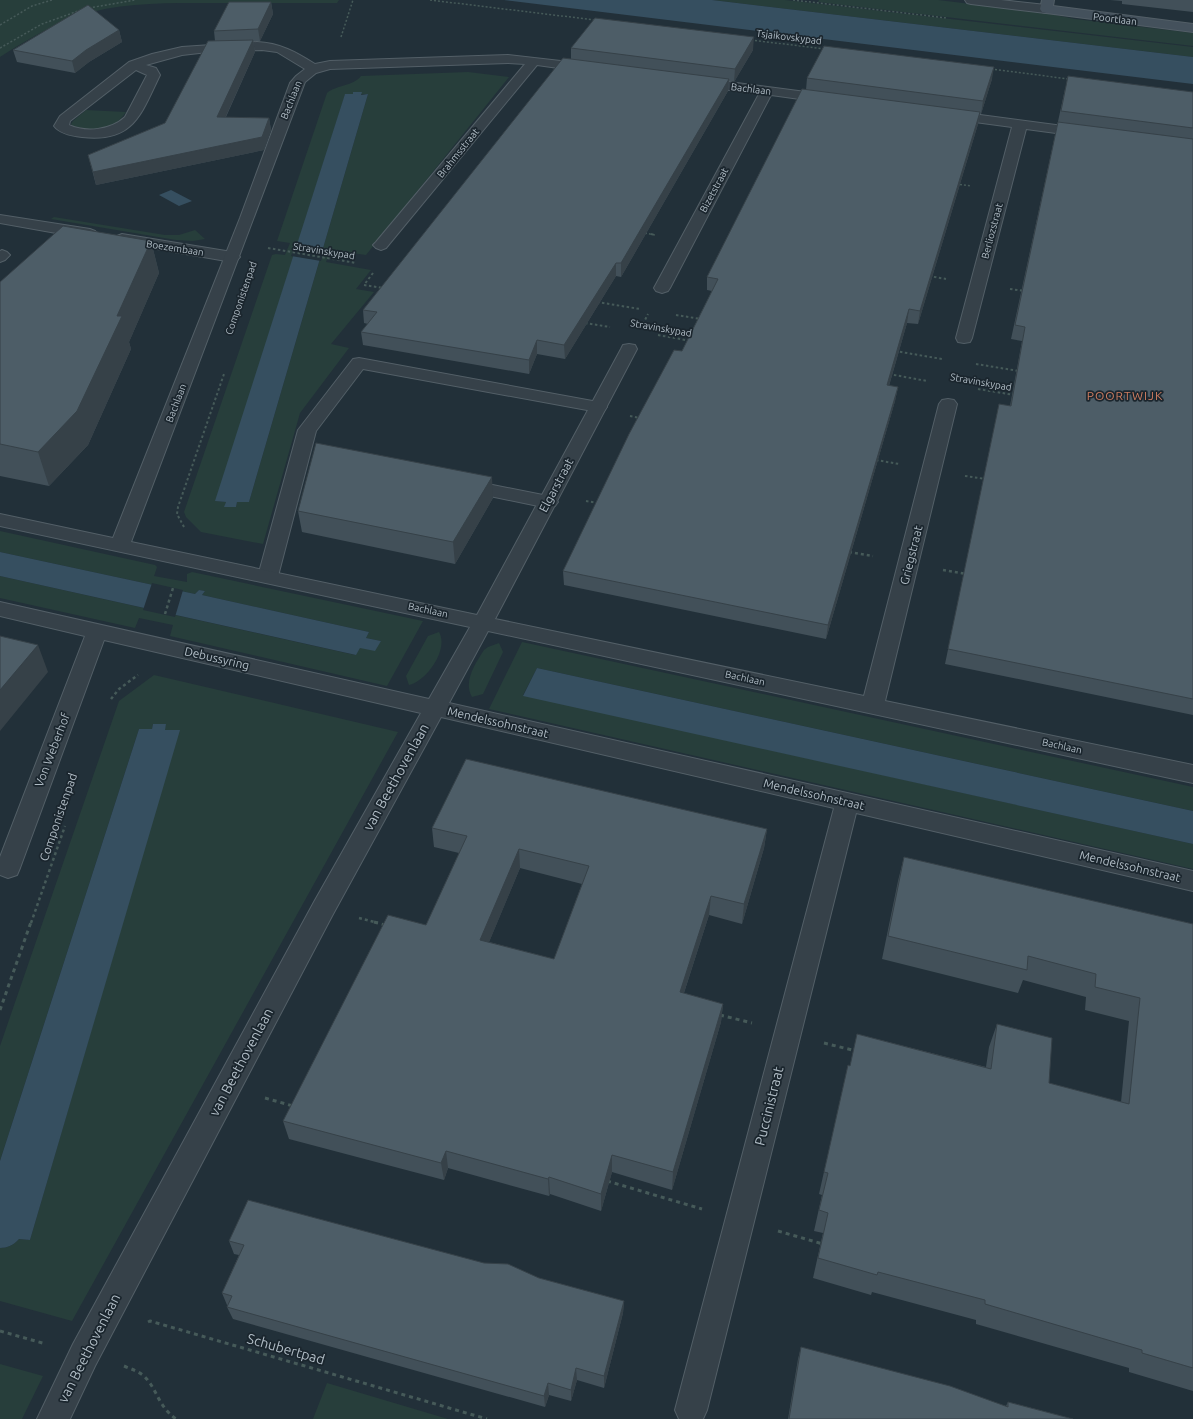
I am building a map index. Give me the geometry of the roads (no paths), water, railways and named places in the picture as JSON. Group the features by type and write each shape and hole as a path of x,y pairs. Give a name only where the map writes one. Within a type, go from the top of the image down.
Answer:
{"street":[{"path":"971,0 1047,4"},
{"name":"Poortlaan","path":"1047,4 1076,14 1193,28"},
{"path":"134,66 151,71 154,75 131,119 126,124 113,131 98,132 75,131 61,126 65,120 122,73 134,66 160,55 176,51 203,48 258,46 272,47 282,50 314,68"},
{"name":"Bachlaan","path":"596,69 508,59 330,65 314,68 302,76 297,83 232,257 120,546 180,568 268,576 1193,774"},
{"name":"Brahmsstraat","path":"381,245 534,61"},
{"name":"Bachlaan","path":"689,81 838,100"},
{"name":"Bizetstraat","path":"662,288 767,91"},
{"path":"941,114 1098,135"},
{"name":"Berliozstraat","path":"964,338 1020,124"},
{"name":"Boezembaan","path":"0,219 232,257"},
{"name":"Elgarstraat","path":"434,708 483,622 629,349"},
{"path":"268,576 309,453 307,430 359,362 598,408"},
{"name":"Griegstraat","path":"873,706 948,404"},
{"path":"443,481 548,502"},
{"path":"0,520 120,546"},
{"name":"Debussyring","path":"0,609 434,708"},
{"name":"Von Weberhof","path":"3,870 97,632"},
{"name":"Mendelssohnstraat","path":"434,708 1193,881"},
{"name":"van Beethovenlaan","path":"52,1419 324,909 434,708"},
{"name":"Puccinistraat","path":"690,1410 847,801"}],"water":[{"path":"504,0 712,0 1193,57 1193,84"},
{"path":"353,92 362,92 361,95 368,94 249,502 237,502 236,507 224,507 226,502 215,501 345,94 353,94"},
{"path":"171,190 192,201 179,206 159,195"},
{"path":"0,552 195,594 199,590 205,591 202,595 369,632 366,638 381,641 375,651 360,648 356,655 0,576"},
{"path":"537,668 1193,811 1193,844 523,696"},
{"path":"153,724 166,724 165,730 180,730 30,1240 19,1239 10,1246 0,1248 0,1161 139,729 152,729"}],"district":[{"name":"POORTWIJK","path":"1125,395"}]}
